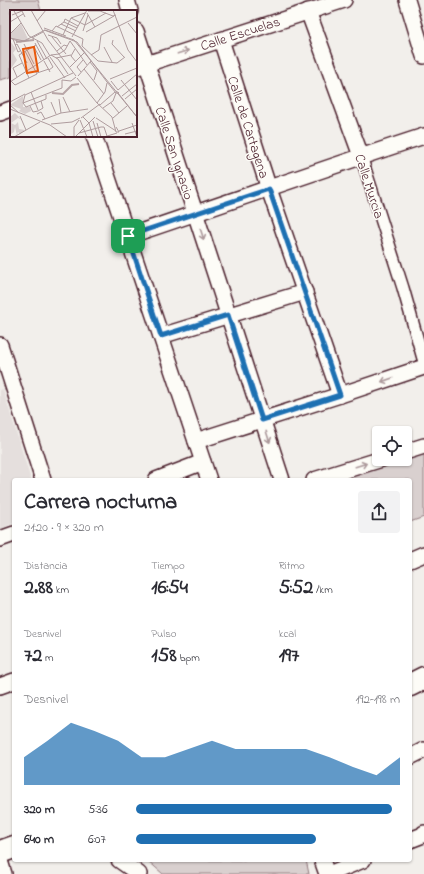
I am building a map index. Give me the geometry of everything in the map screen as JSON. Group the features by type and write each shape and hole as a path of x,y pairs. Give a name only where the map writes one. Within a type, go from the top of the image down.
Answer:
{"main road":[{"path":"412,684 424,678"},
{"path":"0,852 12,848"}],"street":[{"path":"127,0 130,10"},
{"name":"Calle Escuelas","path":"141,65 344,0"},
{"path":"407,0 424,56"},
{"name":"Calle Murcia","path":"308,11 361,156 403,288 424,362"},
{"name":"Calle San Ignacio","path":"137,38 141,65 196,214 281,478"},
{"name":"Calle de Cartagena","path":"221,40 269,189 340,395"},
{"path":"0,113 10,110"},
{"path":"128,236 269,189 361,156 424,136"},
{"path":"94,137 208,478"},
{"path":"161,336 305,292"},
{"path":"0,345 42,478"},
{"path":"196,441 424,367"},
{"path":"412,450 424,446"},
{"path":"161,478 203,462"},
{"path":"320,478 372,462"},
{"path":"0,539 12,535"},
{"path":"412,559 424,554"},
{"path":"0,686 12,682"},
{"path":"412,756 424,750"},
{"path":"412,839 423,835 424,832"},
{"path":"0,860 4,874"},
{"path":"122,862 139,874"},
{"path":"323,862 328,874 358,862"}],"shaded area":[{"path":"0,0 38,0 41,10 10,10 10,77 0,80"},
{"path":"3,389 30,478 12,478 12,524 0,529 0,390"},
{"path":"424,454 424,517 412,521 412,478 347,478 386,466 412,466 412,458"},
{"path":"149,862 306,862 309,874 163,874"}],"route":[{"path":"269,189 340,395 262,420 228,315 161,336 128,236 269,189"}]}
